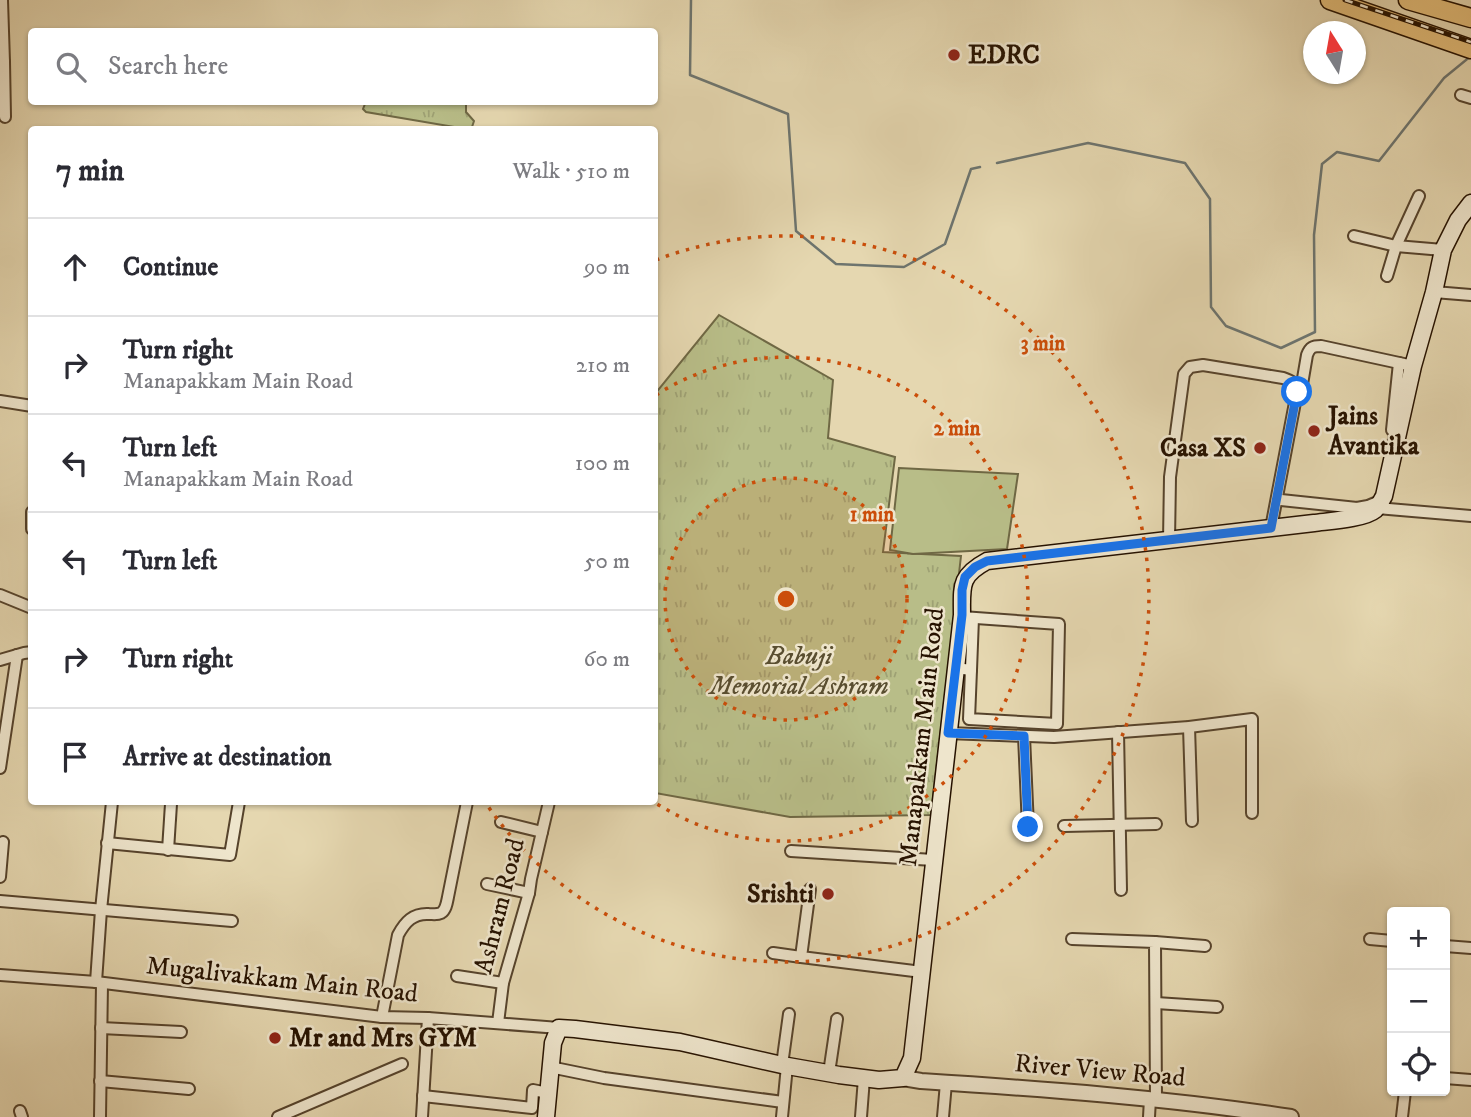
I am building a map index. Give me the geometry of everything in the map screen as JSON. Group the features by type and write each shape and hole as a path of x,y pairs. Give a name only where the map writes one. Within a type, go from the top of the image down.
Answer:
{"main road":[{"path":"1330,0 1465,46"},
{"path":"1409,0 1471,18"},
{"path":"1377,508 1384,496 1406,364 1434,292 1443,250 1458,220 1471,203"},
{"name":"Manapakkam Main Road","path":"904,1078 912,1058 948,733 964,669 968,617 962,590 965,577 975,567 987,561 1348,518 1369,513 1377,508"},
{"path":"546,1117 553,1043 559,1028 680,1042 829,1073 879,1080 904,1078"}],"street":[{"path":"2,0 5,117"},
{"path":"1387,276 1396,246 1419,196"},
{"path":"1354,236 1396,246 1443,250"},
{"path":"1434,292 1471,295"},
{"path":"1274,528 1309,349 1321,346 1406,364 1388,456 1375,503 1357,508 1281,500"},
{"path":"1169,541 1170,477 1184,374 1190,367 1203,365 1283,378 1296,386 1274,528"},
{"path":"0,401 28,405"},
{"path":"1377,508 1471,516"},
{"path":"0,595 28,606"},
{"path":"964,669 969,719 1057,724 1059,624 968,617"},
{"path":"0,660 28,653"},
{"path":"0,768 17,655"},
{"path":"948,733 1054,737 1189,727 1252,719 1252,813"},
{"path":"1189,727 1192,821"},
{"path":"1118,732 1121,890"},
{"path":"1024,736 1028,827"},
{"path":"100,1117 101,910 112,805"},
{"path":"168,850 171,805"},
{"path":"107,843 230,855 238,805"},
{"path":"382,1017 398,935 404,923 418,915 434,915 445,909 466,805"},
{"name":"Ashram Road","path":"498,1023 503,984 529,893 548,805"},
{"path":"501,822 542,831"},
{"path":"1064,827 1156,824"},
{"path":"0,877 3,842"},
{"path":"791,851 933,860"},
{"path":"487,884 529,893"},
{"path":"801,957 810,889"},
{"path":"0,901 232,921"},
{"path":"1072,939 1205,946"},
{"path":"1370,939 1387,941"},
{"path":"1149,1117 1153,1099 1155,942"},
{"path":"1450,946 1471,948"},
{"path":"773,953 922,972"},
{"name":"Mugalivakkam Main Road","path":"0,975 99,983 382,1017 559,1028"},
{"path":"457,976 503,984"},
{"path":"1156,1003 1217,1007"},
{"path":"782,1117 789,1014"},
{"path":"422,1117 428,1018"},
{"path":"829,1073 837,1019"},
{"path":"102,1028 181,1032"},
{"path":"278,1117 402,1064"},
{"path":"550,1067 604,1078 783,1102"},
{"path":"861,1117 864,1078"},
{"name":"River View Road","path":"904,1078 1153,1099 1191,1110 1291,1117"},
{"path":"1450,1078 1471,1080"},
{"path":"100,1081 189,1089"},
{"path":"943,1117 946,1083"},
{"path":"424,1096 532,1108 533,1090 548,1093"},
{"path":"1402,1117 1404,1096"}],"green space":[{"path":"365,105 466,105 466,112 474,121 472,126 448,126 366,112 363,109"},
{"name":"Babuji Memorial Ashram","path":"719,315 833,380 828,438 895,457 883,552 961,556 931,815 790,817 658,794 658,390"},
{"path":"899,468 1018,474 1007,549 913,554 890,550"}],"waterway":[{"path":"691,0 690,75 788,114 796,231 836,264 904,267 945,244 971,169 980,167"},
{"path":"997,163 1088,143 1185,163 1210,199 1211,307 1226,326 1281,348 1315,332 1314,235 1322,164 1337,152 1379,161 1444,78 1471,56"}],"railway":[{"path":"1345,0 1471,42"}],"place":[{"name":"EDRC","path":"954,55"},
{"name":"Jains Avantika","path":"1314,431"},
{"name":"Casa XS","path":"1260,448"},
{"name":"Srishti","path":"828,894"},
{"name":"Mr and Mrs GYM","path":"275,1038"}],"route":[{"path":"1028,827 1024,736 948,733 965,577 975,567 987,561 1271,528 1297,392"}]}
